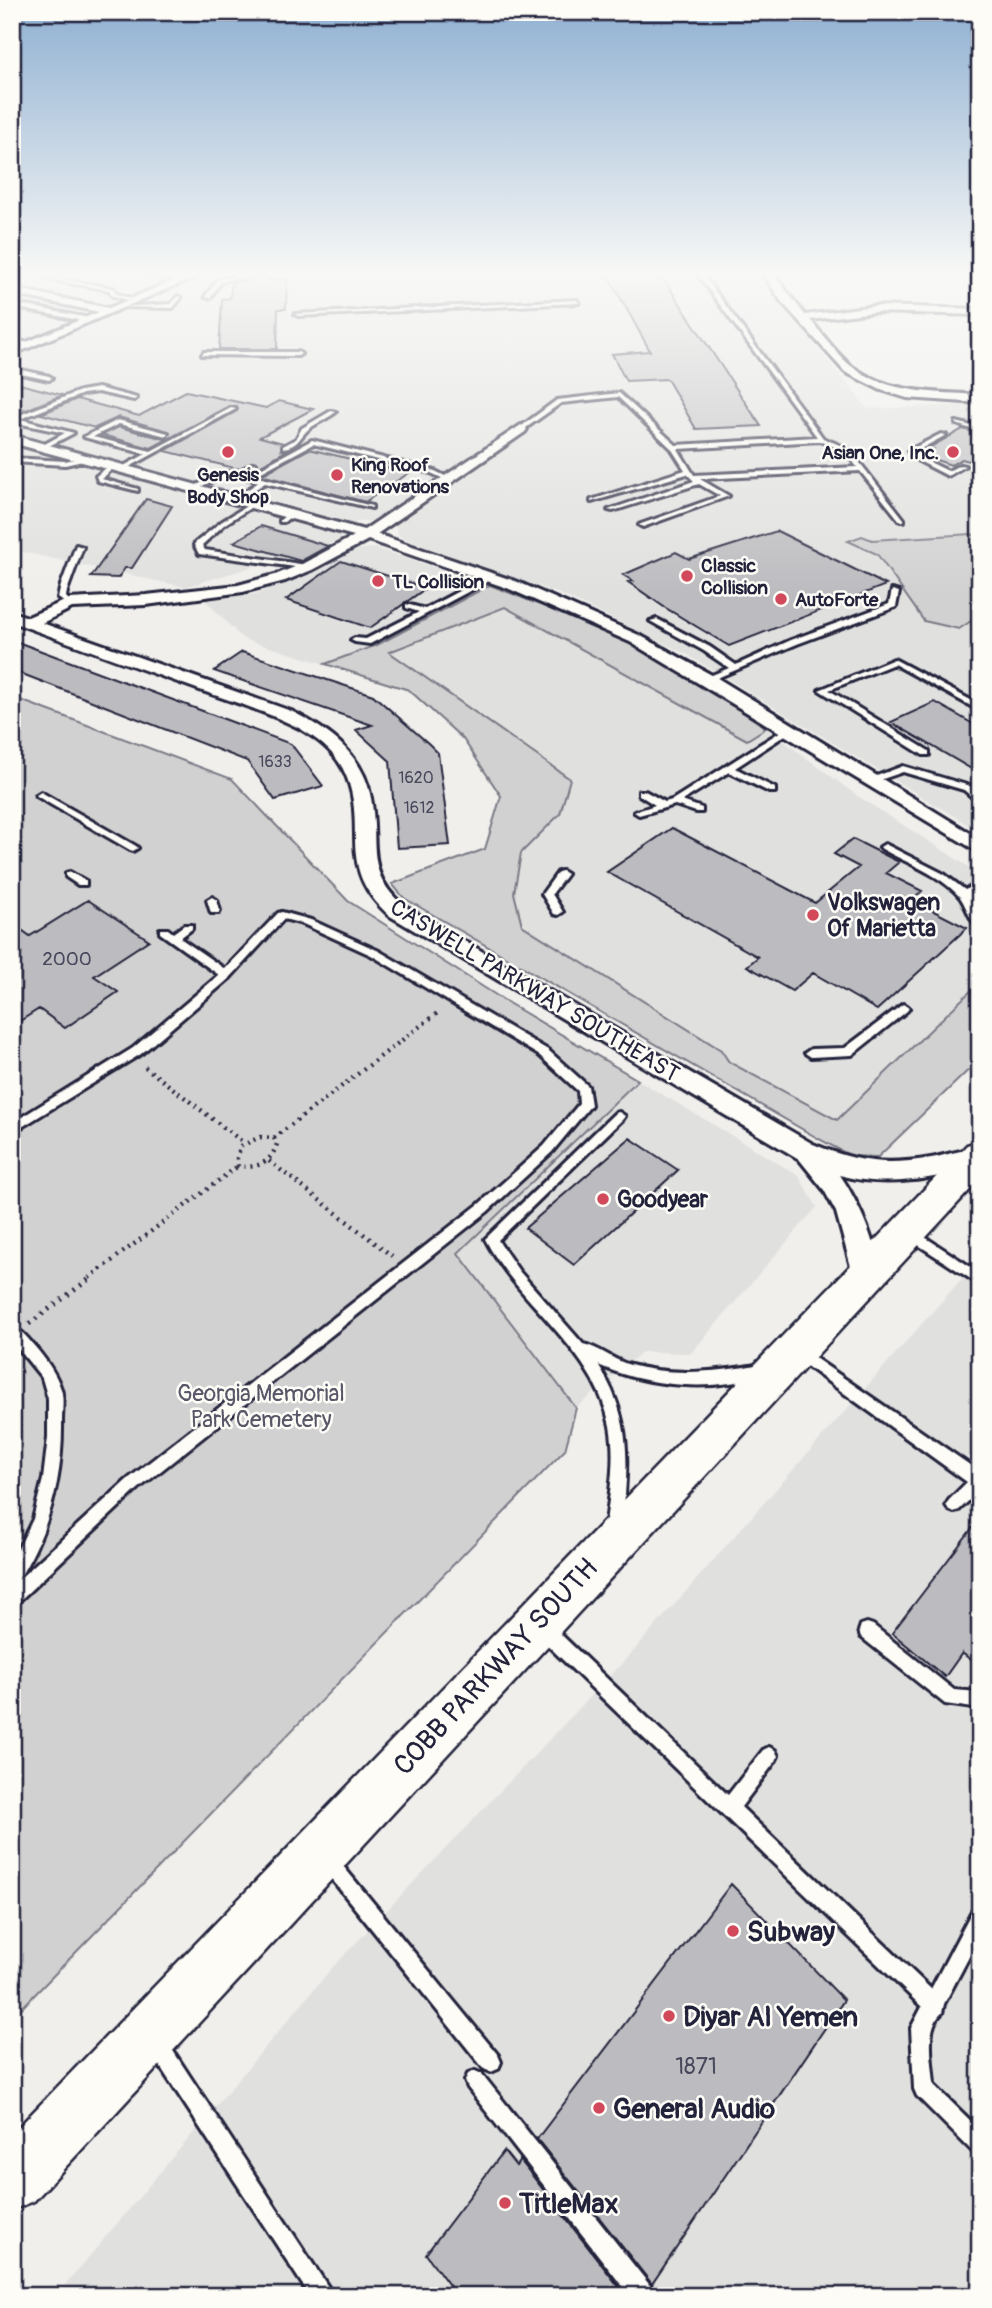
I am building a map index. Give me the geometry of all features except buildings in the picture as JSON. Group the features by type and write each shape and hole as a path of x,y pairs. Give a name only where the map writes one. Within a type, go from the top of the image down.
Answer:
{"main road":[{"name":"COBB PARKWAY SOUTH","path":"12,2179 907,1231 972,1167"}],"street":[{"path":"868,380 885,388 925,397 980,399"},
{"path":"21,620 69,604 146,600 238,589 268,582 307,567 366,535 521,429"},
{"path":"12,439 236,499 326,528 366,535 492,577 582,613 655,648 710,679 980,847"},
{"name":"CASWELL PARKWAY SOUTHEAST","path":"21,620 265,707 323,735 346,757 355,772 364,810 367,872 378,894 397,911 804,1151 839,1165 867,1171 972,1167"},
{"name":"CASWELL PARKWAY SOUTHEAST","path":"804,1151 834,1182 848,1208 861,1249 865,1277"}],"lane":[{"path":"777,380 821,439"},
{"path":"13,419 82,392 98,390 134,398"},
{"path":"521,429 559,401 619,395 674,447 690,474 726,496 643,525"},
{"path":"136,491 100,480 98,477 100,473 151,453 233,409"},
{"path":"194,488 224,473 240,474 298,440 304,429 332,412"},
{"path":"13,419 71,433 43,447"},
{"path":"151,453 87,437 118,422 166,433"},
{"path":"958,423 980,430"},
{"path":"943,435 911,451 917,458 948,474 962,466"},
{"path":"674,447 821,439 846,450 902,520"},
{"path":"370,507 248,477 312,442 433,472 448,479"},
{"path":"12,460 65,463 85,459"},
{"path":"593,501 690,474 862,469"},
{"path":"236,499 264,481"},
{"path":"611,510 700,481"},
{"path":"253,504 223,523 198,545 202,552 307,567"},
{"path":"69,604 62,598 62,588 74,566 79,547"},
{"path":"355,640 367,642 492,577"},
{"path":"710,679 893,605 895,592"},
{"path":"409,606 427,612"},
{"path":"654,621 707,649 735,668"},
{"path":"926,752 823,690 894,661 980,709"},
{"path":"639,812 675,802 789,730"},
{"path":"729,768 772,790"},
{"path":"871,780 902,769 967,788 980,801"},
{"path":"642,793 663,805"},
{"path":"41,795 133,848"},
{"path":"675,802 699,810"},
{"path":"885,847 940,876 964,895 980,925"},
{"path":"558,912 547,894 562,874"},
{"path":"70,875 82,883"},
{"path":"964,895 980,886"},
{"path":"12,1129 130,1055 226,975 282,915 307,922 375,953 544,1053 584,1089 585,1105 539,1158 484,1208 133,1485 12,1596"},
{"path":"188,928 169,934 226,975"},
{"path":"811,1053 848,1052 902,1009"},
{"path":"611,1544 620,1484 621,1442 607,1391 575,1343 503,1263 491,1239 619,1116"},
{"path":"907,1231 980,1280"},
{"path":"12,1575 28,1552 45,1507 57,1453 54,1389 32,1353 13,1334"},
{"path":"575,1343 610,1364 657,1377 721,1377 787,1358 979,1480 954,1505"},
{"path":"537,1623 935,2006"},
{"path":"867,1631 951,1698 976,1699 980,1702"},
{"path":"729,1808 769,1756"},
{"path":"320,1851 491,2062"},
{"path":"980,1916 935,2006 921,2028 924,2089 980,2145"},
{"path":"149,2032 323,2296"},
{"path":"475,2081 644,2296"}],"path":[{"path":"274,1138 454,1000"},
{"path":"130,1055 244,1143"},
{"path":"13,1334 238,1166 247,1168 269,1161 275,1154 277,1144 274,1138 265,1135 244,1143 238,1150 238,1166"},
{"path":"269,1161 407,1268"}],"shaded area":[{"path":"12,380 844,380 868,409 980,404 980,540 971,534 872,540 862,536 924,621 959,629 980,615 980,832 686,654 560,594 407,540 398,535 397,527 369,521 357,522 338,541 185,587 18,551 12,555"},
{"path":"375,548 490,585 377,645 325,664 243,639 205,600 256,594 307,576 359,549"},
{"path":"505,607 747,740 766,728 859,797 980,874 980,982 837,1120 729,1062 721,1050 522,924 513,893 521,853 560,814 388,652"},
{"path":"638,1080 798,1175 817,1207 691,1353 642,1352 576,1408 458,1253"},
{"path":"980,1258 980,2296 56,2296 331,1969 629,1656"}],"green space":[{"path":"972,534 980,540 980,615 959,629 924,621 877,554 848,541 862,536 872,540"},
{"path":"490,585 627,640 701,683 766,728 747,740 505,607 389,652 570,779 560,814 521,853 514,893 522,925 721,1050 729,1062 837,1120 980,982 980,1059 878,1157 851,1156 819,1139 404,898 392,884 485,849 501,796 463,739 409,690 325,664 377,645"},
{"name":"Georgia Memorial Park Cemetery","path":"12,697 232,779 348,901 510,1004 638,1080 458,1253 576,1408 565,1450 12,2018"}],"place":[{"name":"Genesis Body Shop","path":"228,452"},
{"name":"Asian One, Inc.","path":"953,452"},
{"name":"King Roof Renovations","path":"337,475"},
{"name":"Classic Collision","path":"687,576"},
{"name":"TL Collision","path":"378,581"},
{"name":"AutoForte","path":"781,599"},
{"name":"Volkswagen Of Marietta","path":"813,915"},
{"name":"Goodyear","path":"603,1199"},
{"name":"Subway","path":"733,1931"},
{"name":"Diyar Al Yemen","path":"669,2016"},
{"name":"General Audio","path":"599,2108"},
{"name":"TitleMax","path":"505,2203"}]}
